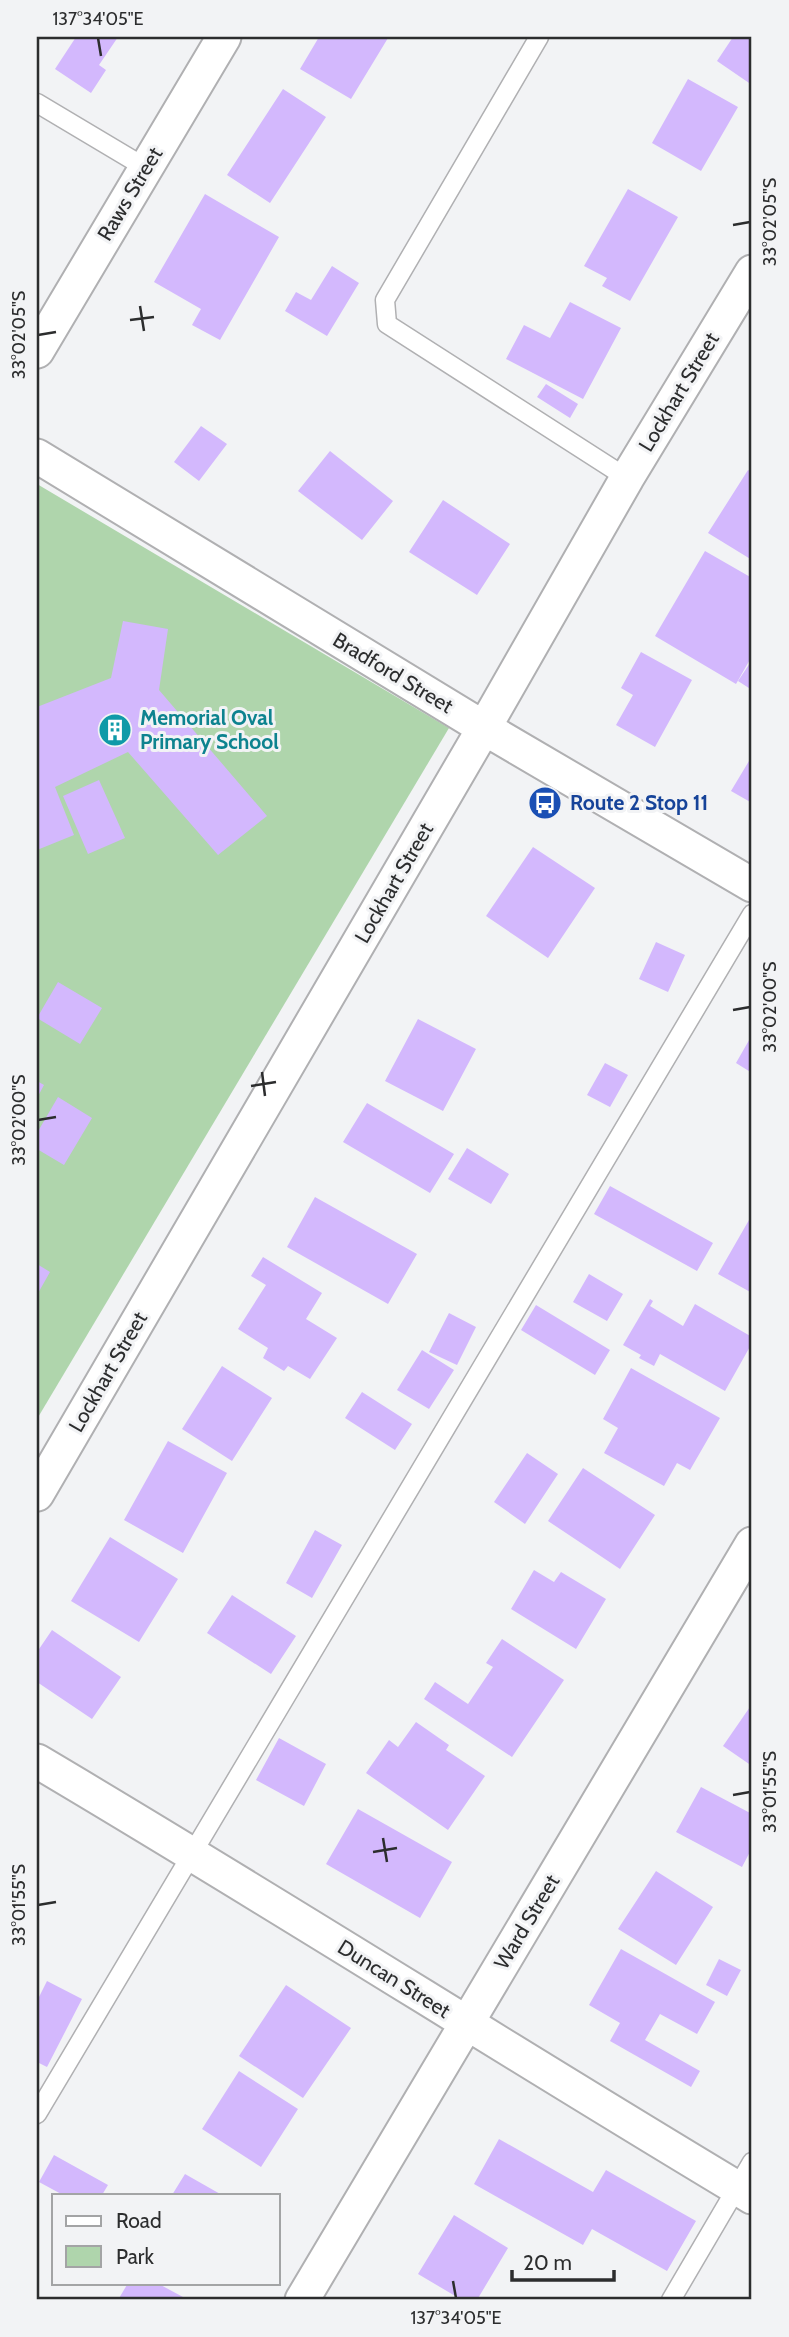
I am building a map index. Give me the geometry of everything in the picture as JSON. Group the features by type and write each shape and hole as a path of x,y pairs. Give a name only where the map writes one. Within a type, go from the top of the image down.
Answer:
{"street":[{"name":"Raws Street","path":"37,351 224,37"},
{"name":"Lockhart Street","path":"37,1494 627,478 752,272"},
{"name":"Bradford Street","path":"37,456 484,728 752,885"},
{"name":"Ward Street","path":"302,2300 752,1544"},
{"name":"Duncan Street","path":"37,1761 192,1853 466,2024 747,2182"}],"lane":[{"path":"539,37 385,300 387,324 627,478"},
{"path":"37,103 146,168"},
{"path":"37,2114 752,914"},
{"path":"671,2300 747,2182"}],"green space":[{"path":"37,484 449,728 37,1419"}],"building":[{"path":"76,37 118,37 99,65 106,70 91,93 55,69"},
{"path":"319,37 388,38 351,99 300,69"},
{"path":"733,37 752,37 752,85 717,61"},
{"path":"688,79 738,107 701,171 652,143"},
{"path":"283,89 326,117 270,203 227,175"},
{"path":"628,189 678,217 630,301 602,286 607,278 584,266"},
{"path":"205,194 279,237 220,340 192,325 201,309 154,282"},
{"path":"332,266 359,283 327,336 285,311 296,292 311,300"},
{"path":"570,302 621,328 583,399 506,359 524,325 550,338"},
{"path":"546,384 578,404 570,418 537,397"},
{"path":"201,426 227,444 199,481 174,462"},
{"path":"330,451 393,501 362,540 298,491"},
{"path":"748,470 752,472 752,560 708,533"},
{"path":"443,500 510,544 477,595 409,552"},
{"path":"705,551 752,578 752,656 736,684 655,636"},
{"name":"Memorial Oval Primary School","path":"123,621 168,629 159,690 267,816 218,855 128,752 55,787 74,835 37,850 37,707 111,678"},
{"path":"641,652 692,680 655,747 616,725 633,695 621,688"},
{"path":"752,660 752,690 738,681"},
{"path":"749,761 752,763 752,803 731,791"},
{"path":"99,780 125,838 88,854 63,796"},
{"path":"533,847 595,888 548,958 486,916"},
{"path":"656,942 685,955 668,992 639,979"},
{"path":"58,982 102,1008 80,1044 37,1018"},
{"path":"418,1019 476,1049 443,1111 385,1081"},
{"path":"752,1035 752,1073 736,1063"},
{"path":"605,1063 628,1075 610,1107 587,1095"},
{"path":"37,1081 44,1085 37,1098"},
{"path":"58,1097 92,1118 64,1165 37,1149 37,1133"},
{"path":"367,1103 454,1154 430,1193 343,1142"},
{"path":"467,1148 509,1174 491,1204 448,1179"},
{"path":"610,1186 713,1243 697,1271 594,1214"},
{"path":"315,1197 417,1254 388,1304 287,1247"},
{"path":"749,1220 752,1222 752,1293 718,1274"},
{"path":"263,1257 322,1293 306,1319 337,1338 310,1379 288,1366 284,1371 263,1358 268,1348 238,1329 266,1285 251,1276"},
{"path":"37,1264 50,1272 37,1295"},
{"path":"589,1274 623,1294 607,1321 573,1302"},
{"path":"650,1299 653,1301 650,1306 683,1326 695,1304 752,1337 752,1343 725,1391 660,1354 654,1366 623,1345"},
{"path":"536,1305 610,1350 595,1375 521,1330"},
{"path":"449,1313 476,1327 457,1365 429,1352"},
{"path":"422,1350 454,1370 429,1409 397,1390"},
{"path":"222,1366 272,1398 232,1461 182,1429"},
{"path":"631,1368 720,1418 690,1470 677,1463 664,1486 604,1453 618,1428 603,1419"},
{"path":"362,1392 412,1424 395,1450 345,1418"},
{"path":"168,1441 227,1473 183,1553 124,1520"},
{"path":"527,1453 558,1474 525,1524 494,1502"},
{"path":"583,1468 655,1515 620,1569 548,1521"},
{"path":"315,1530 342,1545 312,1598 286,1583"},
{"path":"110,1537 178,1579 139,1642 71,1601"},
{"path":"534,1570 554,1582 561,1572 606,1599 576,1649 511,1609"},
{"path":"232,1595 296,1636 271,1674 207,1633"},
{"path":"52,1630 121,1677 92,1719 37,1682 37,1652"},
{"path":"502,1639 564,1680 512,1757 424,1699 435,1682 468,1704 493,1667 486,1663"},
{"path":"752,1704 752,1766 723,1746"},
{"path":"416,1722 449,1745 446,1750 485,1776 448,1830 366,1773 389,1740 398,1747"},
{"path":"279,1738 326,1764 304,1806 256,1780"},
{"path":"701,1787 752,1814 752,1848 742,1867 676,1832"},
{"path":"358,1809 452,1862 420,1918 326,1864"},
{"path":"656,1871 713,1907 676,1965 618,1929"},
{"path":"621,1949 715,2002 697,2034 660,2014 645,2040 700,2071 691,2087 610,2041 620,2023 589,2005"},
{"path":"719,1959 741,1970 727,1996 706,1985"},
{"path":"47,1981 82,1999 47,2067 37,2062 37,2001"},
{"path":"286,1985 351,2028 303,2098 239,2056"},
{"path":"239,2071 298,2109 261,2167 202,2129"},
{"path":"499,2139 593,2192 606,2170 696,2221 667,2271 592,2229 583,2245 474,2184"},
{"path":"54,2155 108,2185 103,2194 61,2194 39,2182"},
{"path":"185,2174 220,2194 173,2194"},
{"path":"454,2215 508,2248 477,2300 462,2300 418,2274"},
{"path":"127,2284 159,2284 183,2297 182,2300 118,2300"}],"place":[{"name":"Memorial Oval Primary School","path":"115,730"},
{"name":"Route 2 Stop 11","path":"545,803"}]}
